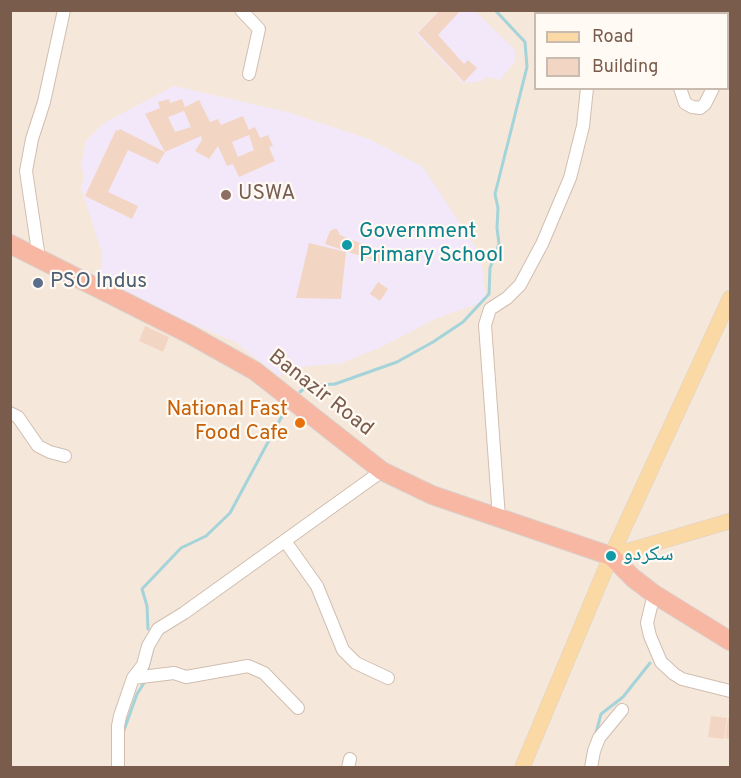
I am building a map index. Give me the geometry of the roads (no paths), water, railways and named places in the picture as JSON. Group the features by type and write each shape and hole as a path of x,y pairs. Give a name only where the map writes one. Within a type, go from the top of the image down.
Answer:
{"highway":[{"name":"Banazir Road","path":"10,243 189,334 255,371 382,471 432,495 612,556"},
{"path":"612,556 633,578 654,594 730,641"}],"main road":[{"path":"522,768 612,556 730,298"},
{"path":"612,556 730,522"}],"street":[{"path":"39,258 26,171 64,10"},
{"path":"241,10 259,29 249,74"},
{"path":"499,518 485,325 490,309 507,298 520,285 547,233 570,178 583,126 587,90"},
{"path":"681,90 685,103 700,108 705,104 712,90"},
{"path":"10,413 18,417 38,446 64,456"},
{"path":"118,768 118,726 133,678 143,665 148,646 158,629 382,471"},
{"path":"285,541 317,586 343,650 356,663 388,678"},
{"path":"654,594 647,623 661,662 682,679 730,691"},
{"path":"133,678 174,673 186,676 248,666 264,673 298,708"},
{"path":"591,768 599,738 622,710"}],"waterway":[{"path":"300,392 307,386 335,384 397,362 463,322 489,294 490,268 499,244 498,208 495,194 527,67 525,42 495,10"},
{"path":"148,629 147,606 142,589 181,548 206,536 230,513 282,416 284,405"},
{"path":"147,672 153,648"},
{"path":"596,733 601,714 623,697 650,663"},
{"path":"123,733 137,694 144,683"}],"place":[{"name":"USWA","path":"226,195"},
{"name":"Government Primary School","path":"347,245"},
{"name":"PSO Indus","path":"38,283"},
{"name":"National Fast Food Cafe","path":"300,423"},
{"name":"سکردو","path":"611,556"}]}
